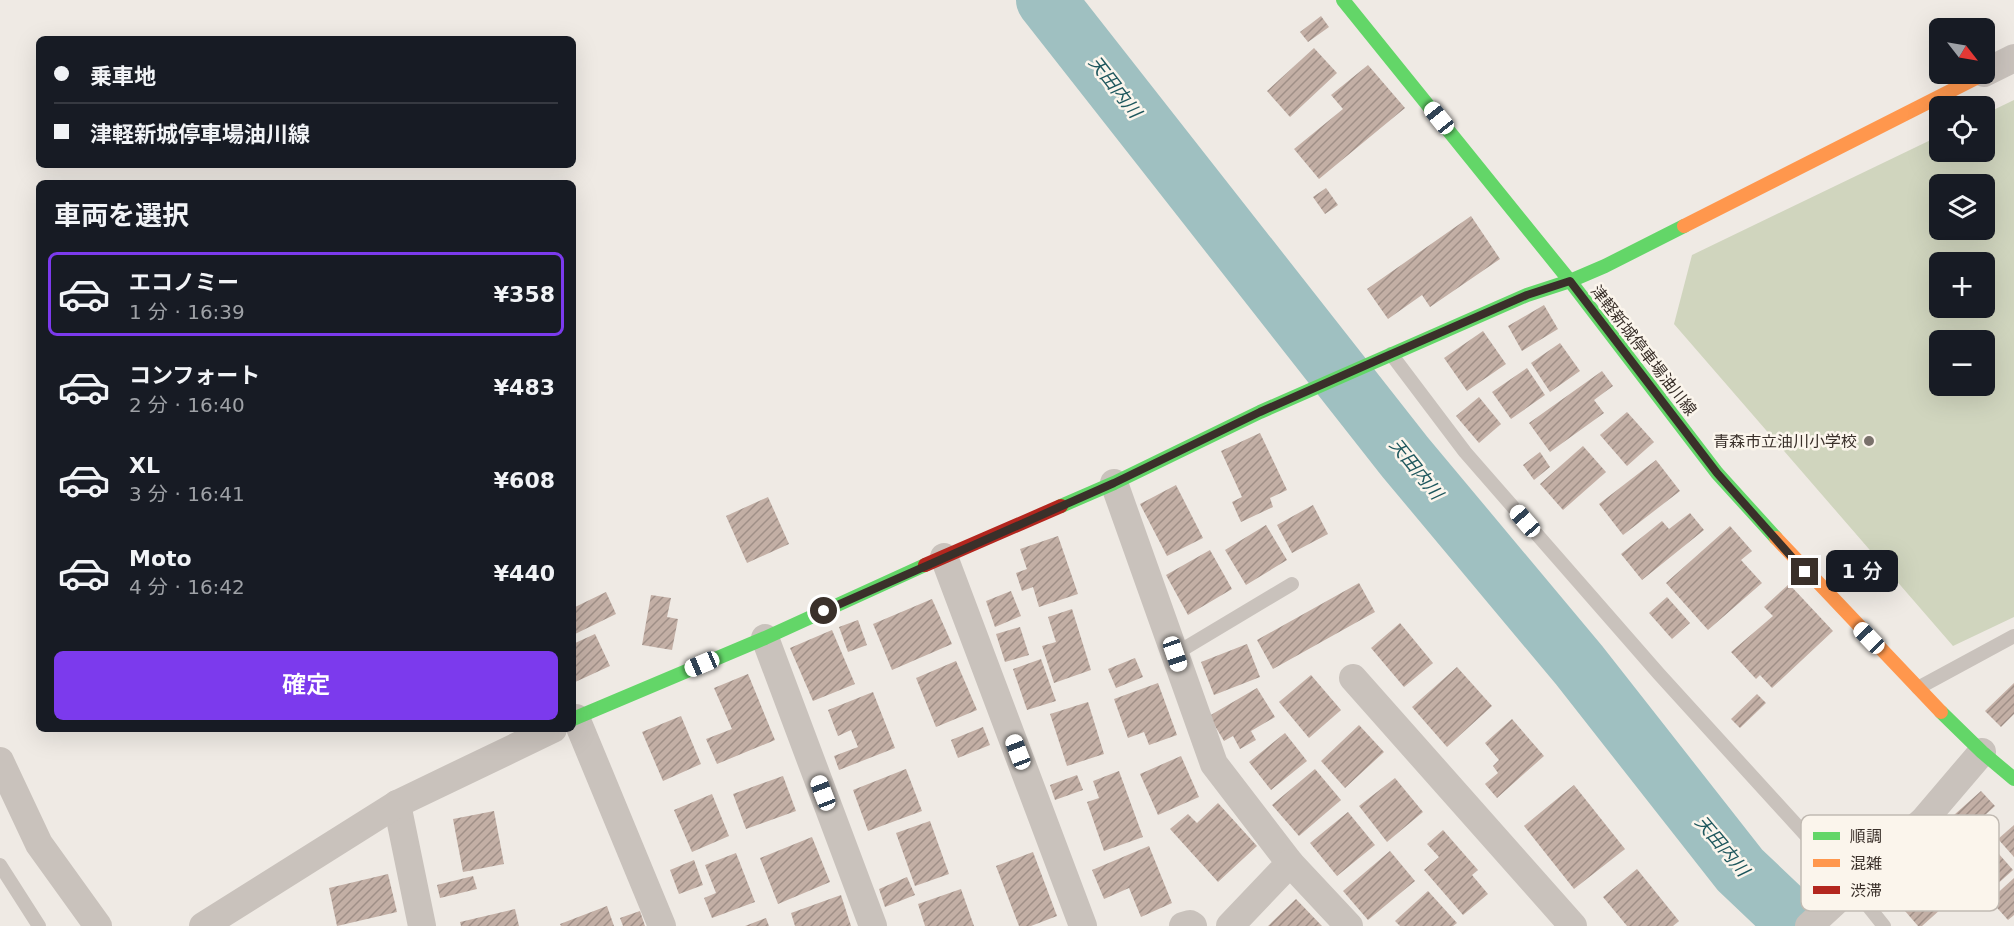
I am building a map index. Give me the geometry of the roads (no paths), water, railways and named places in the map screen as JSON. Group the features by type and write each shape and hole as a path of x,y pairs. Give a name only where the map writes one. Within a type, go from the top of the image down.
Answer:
{"street":[{"name":"津軽新城停車場油川線","path":"1342,0 1570,281 1717,473 1805,572 1917,688 1982,752 2014,779"},
{"path":"1995,68 2014,58"},
{"path":"576,719 765,638 1114,483 1386,357 1527,295 1570,281 1962,84"},
{"path":"1114,483 1214,764 1290,863 1349,926"},
{"path":"944,557 1083,926"},
{"path":"765,638 873,926"},
{"path":"1353,678 1573,926"},
{"path":"203,926 397,804 547,732"},
{"path":"573,732 662,926"},
{"path":"1928,815 1982,752"},
{"path":"0,761 39,844 98,926"},
{"path":"397,804 422,926"},
{"path":"1230,926 1290,863"},
{"path":"1809,926 1825,911"},
{"path":"1183,926 1190,924 1193,926"}],"lane":[{"path":"1386,357 1465,452 1801,837"},
{"path":"1175,654 1292,584"},
{"path":"1917,688 2014,636"},
{"path":"0,865 39,926"},
{"path":"1869,911 1884,926"}],"waterway":[{"name":"天田内川","path":"1046,0 1405,457 1579,665 1740,870 1799,926"}],"place":[{"name":"青森市立油川小学校","path":"1869,441"}]}
